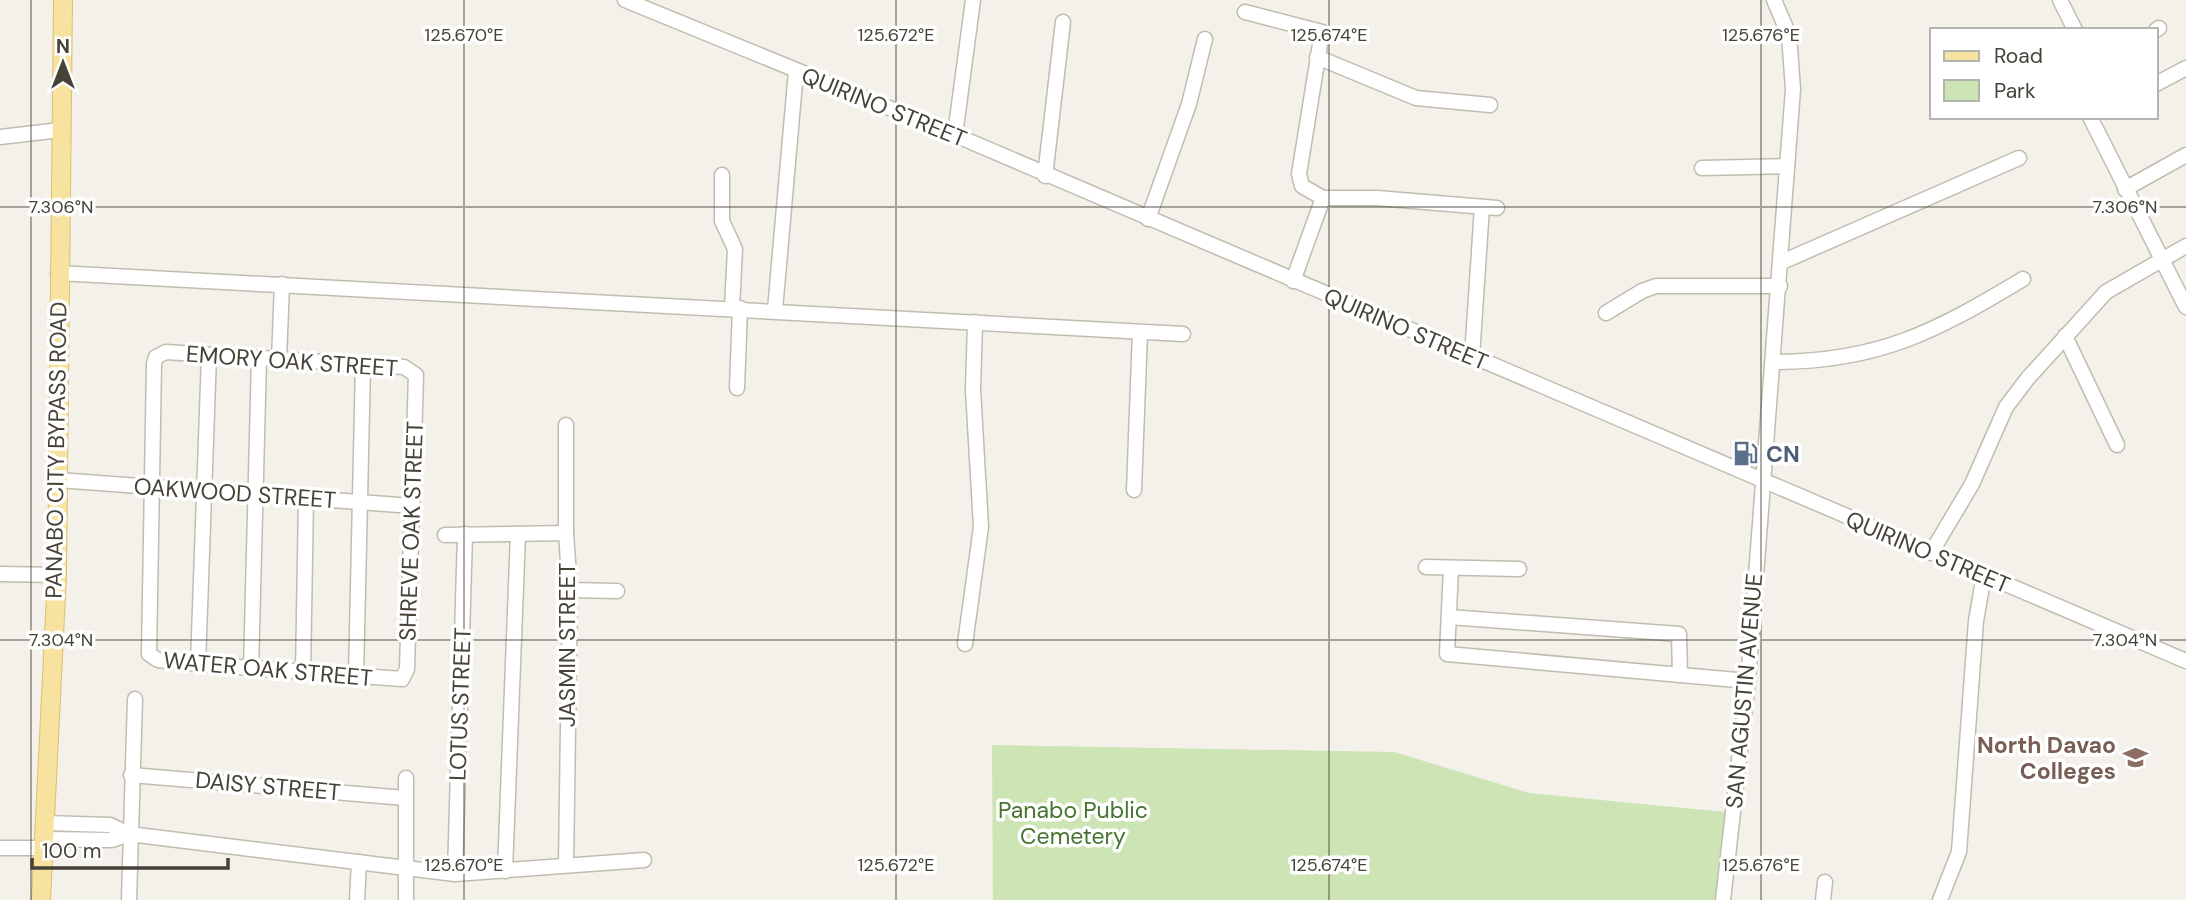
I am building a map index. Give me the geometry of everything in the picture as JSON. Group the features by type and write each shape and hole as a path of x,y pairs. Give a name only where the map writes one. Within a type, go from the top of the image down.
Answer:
{"main road":[{"name":"PANABO CITY BYPASS ROAD","path":"41,900 57,575 58,273 63,0"}],"street":[{"name":"QUIRINO STREET","path":"625,0 956,135 1045,176 2186,661"},
{"path":"956,135 973,0"},
{"name":"SAN AGUSTIN AVENUE","path":"1723,900 1748,681 1762,482 1782,262 1792,50 1784,18 1774,0"},
{"path":"2060,0 2074,28"},
{"path":"1245,12 1317,30 1323,37 1317,57 1299,174 1302,186 1323,198 1377,198 1490,208 1472,357"},
{"path":"1045,176 1063,22"},
{"path":"1148,219 1189,104 1205,40"},
{"path":"1317,57 1416,98 1490,105"},
{"path":"2158,83 2186,68"},
{"path":"775,310 796,71"},
{"path":"2092,119 2186,307"},
{"path":"0,137 60,130"},
{"path":"2125,189 2186,155"},
{"path":"1782,262 2019,158"},
{"path":"1702,168 1787,166"},
{"path":"722,175 722,220 734,249 737,387"},
{"path":"1293,281 1323,198"},
{"path":"1931,553 1978,474 2006,407 2064,336 2106,292 2186,246"},
{"path":"58,273 1183,334"},
{"path":"1773,362 1845,359 1874,352 1954,321 2023,279"},
{"path":"279,359 282,284"},
{"path":"1606,313 1642,291 1657,286 1780,286"},
{"path":"965,644 981,527 973,390 975,322"},
{"path":"1134,489 1140,332"},
{"path":"2064,336 2117,445"},
{"name":"EMORY OAK STREET","path":"150,487 153,364 156,357 166,352 408,368 416,375"},
{"path":"198,664 209,355"},
{"path":"251,669 259,358"},
{"path":"356,677 363,364"},
{"name":"SHREVE OAK STREET","path":"396,681 401,679 407,669 416,375"},
{"name":"JASMIN STREET","path":"566,425 566,533 570,590 566,865"},
{"name":"OAKWOOD STREET","path":"58,480 412,506"},
{"name":"WATER OAK STREET","path":"150,487 148,647 153,658 396,681"},
{"path":"303,673 306,499"},
{"path":"445,535 566,533"},
{"name":"LOTUS STREET","path":"455,874 465,534"},
{"path":"505,871 518,534"},
{"path":"1426,568 1519,569"},
{"path":"1451,568 1447,654 1748,681"},
{"path":"0,574 57,575"},
{"path":"1940,900 1959,852 1976,621 1984,575"},
{"path":"570,590 617,591"},
{"path":"1449,618 1679,634 1680,675"},
{"path":"129,900 135,699"},
{"name":"DAISY STREET","path":"131,775 405,798"},
{"path":"406,778 406,900"},
{"path":"0,848 110,825 129,834 455,874 644,860"},
{"path":"357,900 359,862"},
{"path":"1823,900 1825,882"}],"green space":[{"name":"Panabo Public Cemetery","path":"992,745 1394,752 1529,793 1725,812 1715,900 993,900"}],"place":[{"name":"CN","path":"1746,454"},
{"name":"North Davao Colleges","path":"2136,758"}]}
